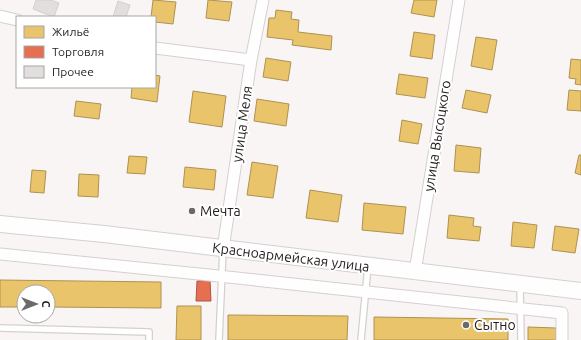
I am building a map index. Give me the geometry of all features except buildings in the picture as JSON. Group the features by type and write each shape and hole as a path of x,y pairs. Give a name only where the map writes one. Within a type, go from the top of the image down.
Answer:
{"street":[{"name":"улица Меля","path":"223,249 251,60 263,0"},
{"name":"улица Высоцкого","path":"415,272 459,0"},
{"path":"0,16 16,20"},
{"path":"156,48 251,60"},
{"name":"Красноармейская улица","path":"0,224 104,234 581,291"},
{"path":"0,254 222,276 562,313 562,340"}],"lane":[{"path":"219,340 223,249"},
{"path":"361,340 368,266"},
{"path":"520,284 520,340"},
{"path":"0,328 149,332 149,340"}],"place":[{"name":"Мечта","path":"192,211"},
{"name":"Сытно","path":"466,325"}]}
